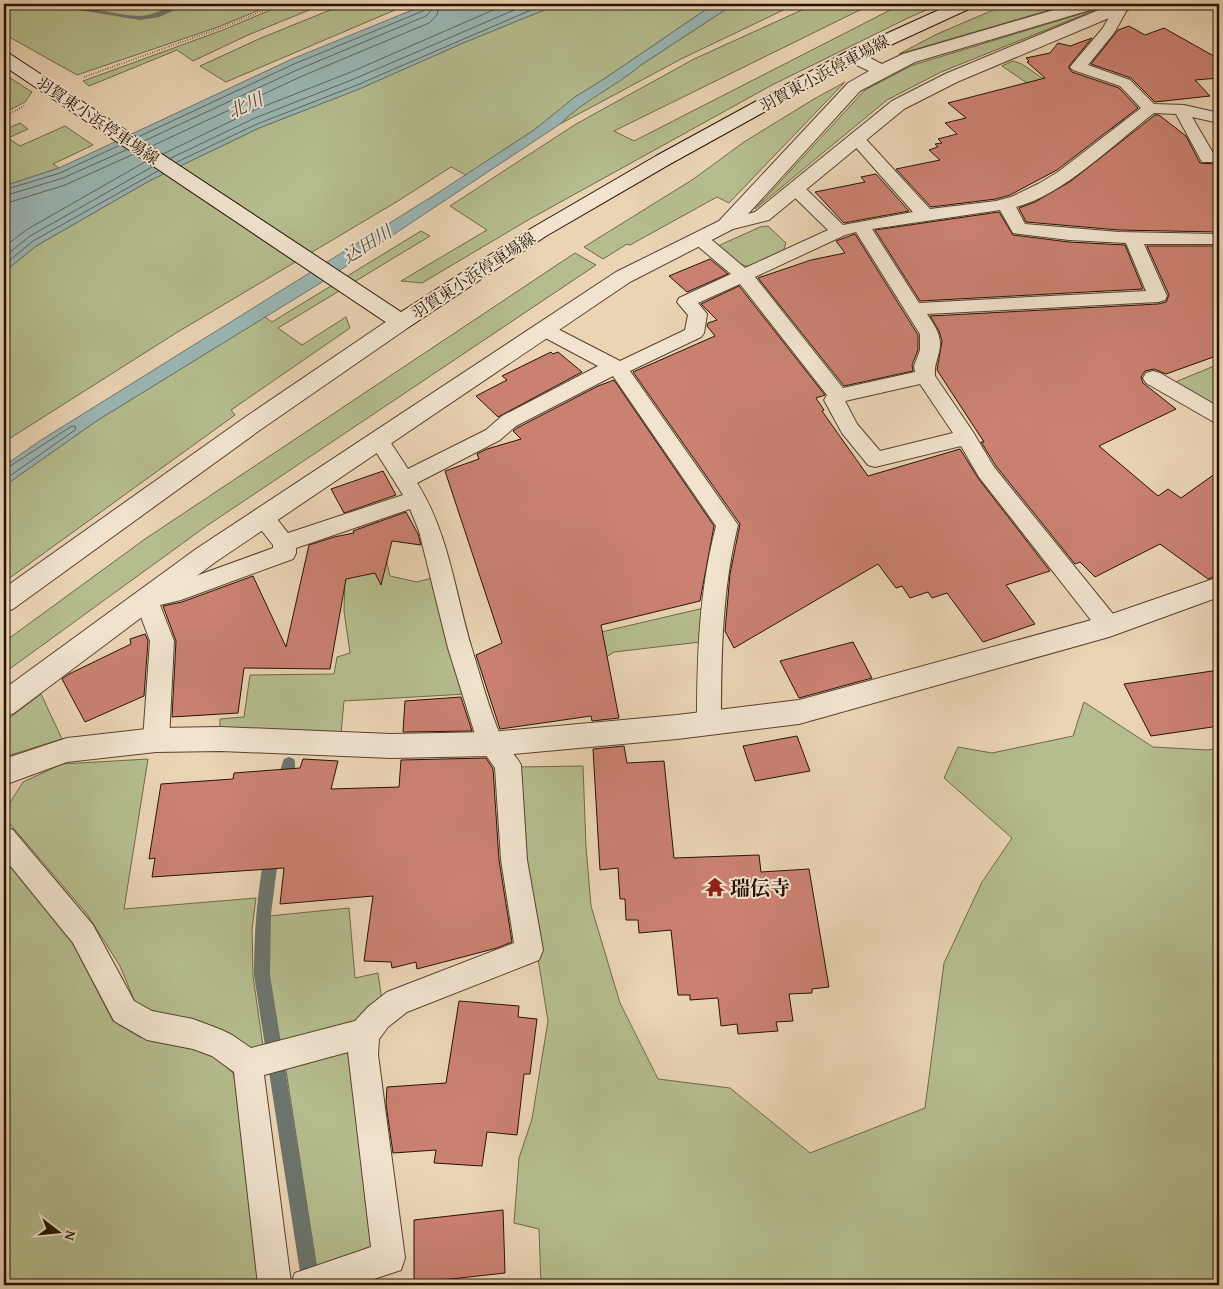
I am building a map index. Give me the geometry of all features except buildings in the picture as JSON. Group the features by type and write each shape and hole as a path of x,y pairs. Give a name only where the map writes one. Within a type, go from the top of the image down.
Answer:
{"street":[{"name":"羽賀東小浜停車場線","path":"4,58 401,322 548,227 672,155 852,56 965,4"},
{"path":"4,705 146,598 262,517 542,329 623,277 726,224 854,87 909,58 1092,4"},
{"path":"726,224 762,216 898,105 951,78 1122,5"},
{"path":"852,56 882,71"},
{"path":"4,602 252,424 401,322"},
{"path":"4,772 67,750 156,740 221,739 390,746 491,744 709,723 799,712 1109,626 1219,587"}],"lane":[{"path":"1122,5 1109,30 1078,67 1125,83 1150,108 1184,110 1219,118"},
{"path":"284,543 410,490 493,435 509,421 604,371 630,364 694,334 698,314 686,302 839,231 1017,201 1064,176 1150,108"},
{"path":"1184,110 1184,117 1208,158"},
{"path":"857,139 926,215"},
{"path":"796,189 839,231"},
{"path":"1005,203 1019,229 1047,233 1133,239 1219,239"},
{"path":"861,226 930,334 930,350 924,366 925,376 966,437 986,472 1109,626"},
{"path":"700,239 744,276 838,396"},
{"path":"914,309 1158,296 1133,239"},
{"path":"542,329 618,368 727,525 718,557 709,647 709,723"},
{"path":"925,376 838,396 834,400 849,428 875,460 966,437"},
{"path":"1153,378 1219,416"},
{"path":"4,838 83,934 124,1011 147,1025 193,1034 266,1059 364,1033 378,1017 397,1002 529,950 514,860 508,765 491,744 460,648 430,532 410,490 378,439"},
{"path":"156,740 162,641 146,598 173,594 285,554 284,543 262,517"},
{"path":"320,1281 389,1258 363,1055 364,1033"},
{"path":"266,1059 275,1285"}],"path":[{"path":"62,96 80,79 221,28 280,4"}],"green space":[{"path":"4,4 96,4 135,10 154,4 274,4 218,27 77,75 4,34"},
{"path":"285,4 324,4 248,35 193,61 177,50 89,86 83,81 223,30"},
{"path":"345,4 409,4 226,82 200,66 261,38"},
{"path":"559,4 714,4 575,97 534,130 466,175 451,167 398,201 176,333 4,442 4,272 36,246 149,181 259,128 359,89 463,43"},
{"path":"734,4 796,4 681,59 560,124 569,115 641,65"},
{"path":"815,4 872,4 614,131 634,141 900,5 940,4 772,85 528,220 422,283 401,281 487,230 450,206 576,124 694,59"},
{"path":"1007,4 1070,4 899,54 935,35"},
{"path":"1103,7 941,72 887,100 755,209 865,90 913,65"},
{"path":"1013,61 1022,64 1040,77 1115,113 1124,120 1114,129 1084,116 1059,110 1027,83 1002,66"},
{"path":"4,74 32,92 25,102 4,113"},
{"path":"845,82 729,203 717,197 630,245 627,244 603,259 584,247 692,180 744,142"},
{"path":"20,123 28,129 8,138 20,146 65,126 93,145 53,164 59,168 4,186 4,130"},
{"path":"768,226 786,243 783,252 762,263 749,266 743,265 718,246 760,227"},
{"path":"421,231 430,236 278,328 302,345 346,317 350,328 231,410 235,415 4,582 4,486 98,420 265,317 272,322"},
{"path":"575,253 596,265 205,527 4,673 4,642 145,539"},
{"path":"1219,364 1219,409 1173,383"},
{"path":"377,519 390,576 417,582 432,578 466,694 344,701 341,734 220,729 220,719 244,717 250,675 334,674 337,657 350,653 344,611 345,576 366,569 358,525"},
{"path":"704,608 700,642 614,652 600,661 597,633"},
{"path":"41,694 62,739 4,757 4,722"},
{"path":"1084,702 1153,747 1208,750 1219,748 1219,1285 541,1285 539,1229 514,1223 519,1158 532,1119 548,1021 522,858 517,767 583,766 586,847 591,906 620,1003 658,1079 730,1088 810,1153 925,1108 944,963 982,882 1012,838 944,778 958,747 992,753 1073,736"},
{"path":"148,759 124,909 256,898 252,929 253,976 264,1053 152,1013 135,1002 120,966 87,914 4,817 4,812 23,782 62,764"},
{"path":"4,858 72,942 113,1021 140,1037 188,1047 215,1057 233,1073 240,1098 259,1285 4,1285"},
{"path":"349,908 355,978 378,973 382,1001 350,1030 281,1048 268,973 269,916"},
{"path":"351,1046 377,1252 317,1270 285,1064"}],"water":[{"name":"北川","path":"427,4 559,4 463,43 359,89 259,128 149,181 36,246 4,272 4,186 59,168 292,59"},
{"name":"込田川","path":"714,4 734,4 641,65 569,115 560,124 319,284 98,420 4,486 4,466 38,442 433,196 534,130 575,97"}],"waterway":[{"path":"54,4 140,18 156,15 184,4"},
{"path":"285,784 289,763"},
{"path":"272,852 263,914 262,975 311,1285"}],"place":[{"name":"瑞伝寺","path":"715,887"}]}
